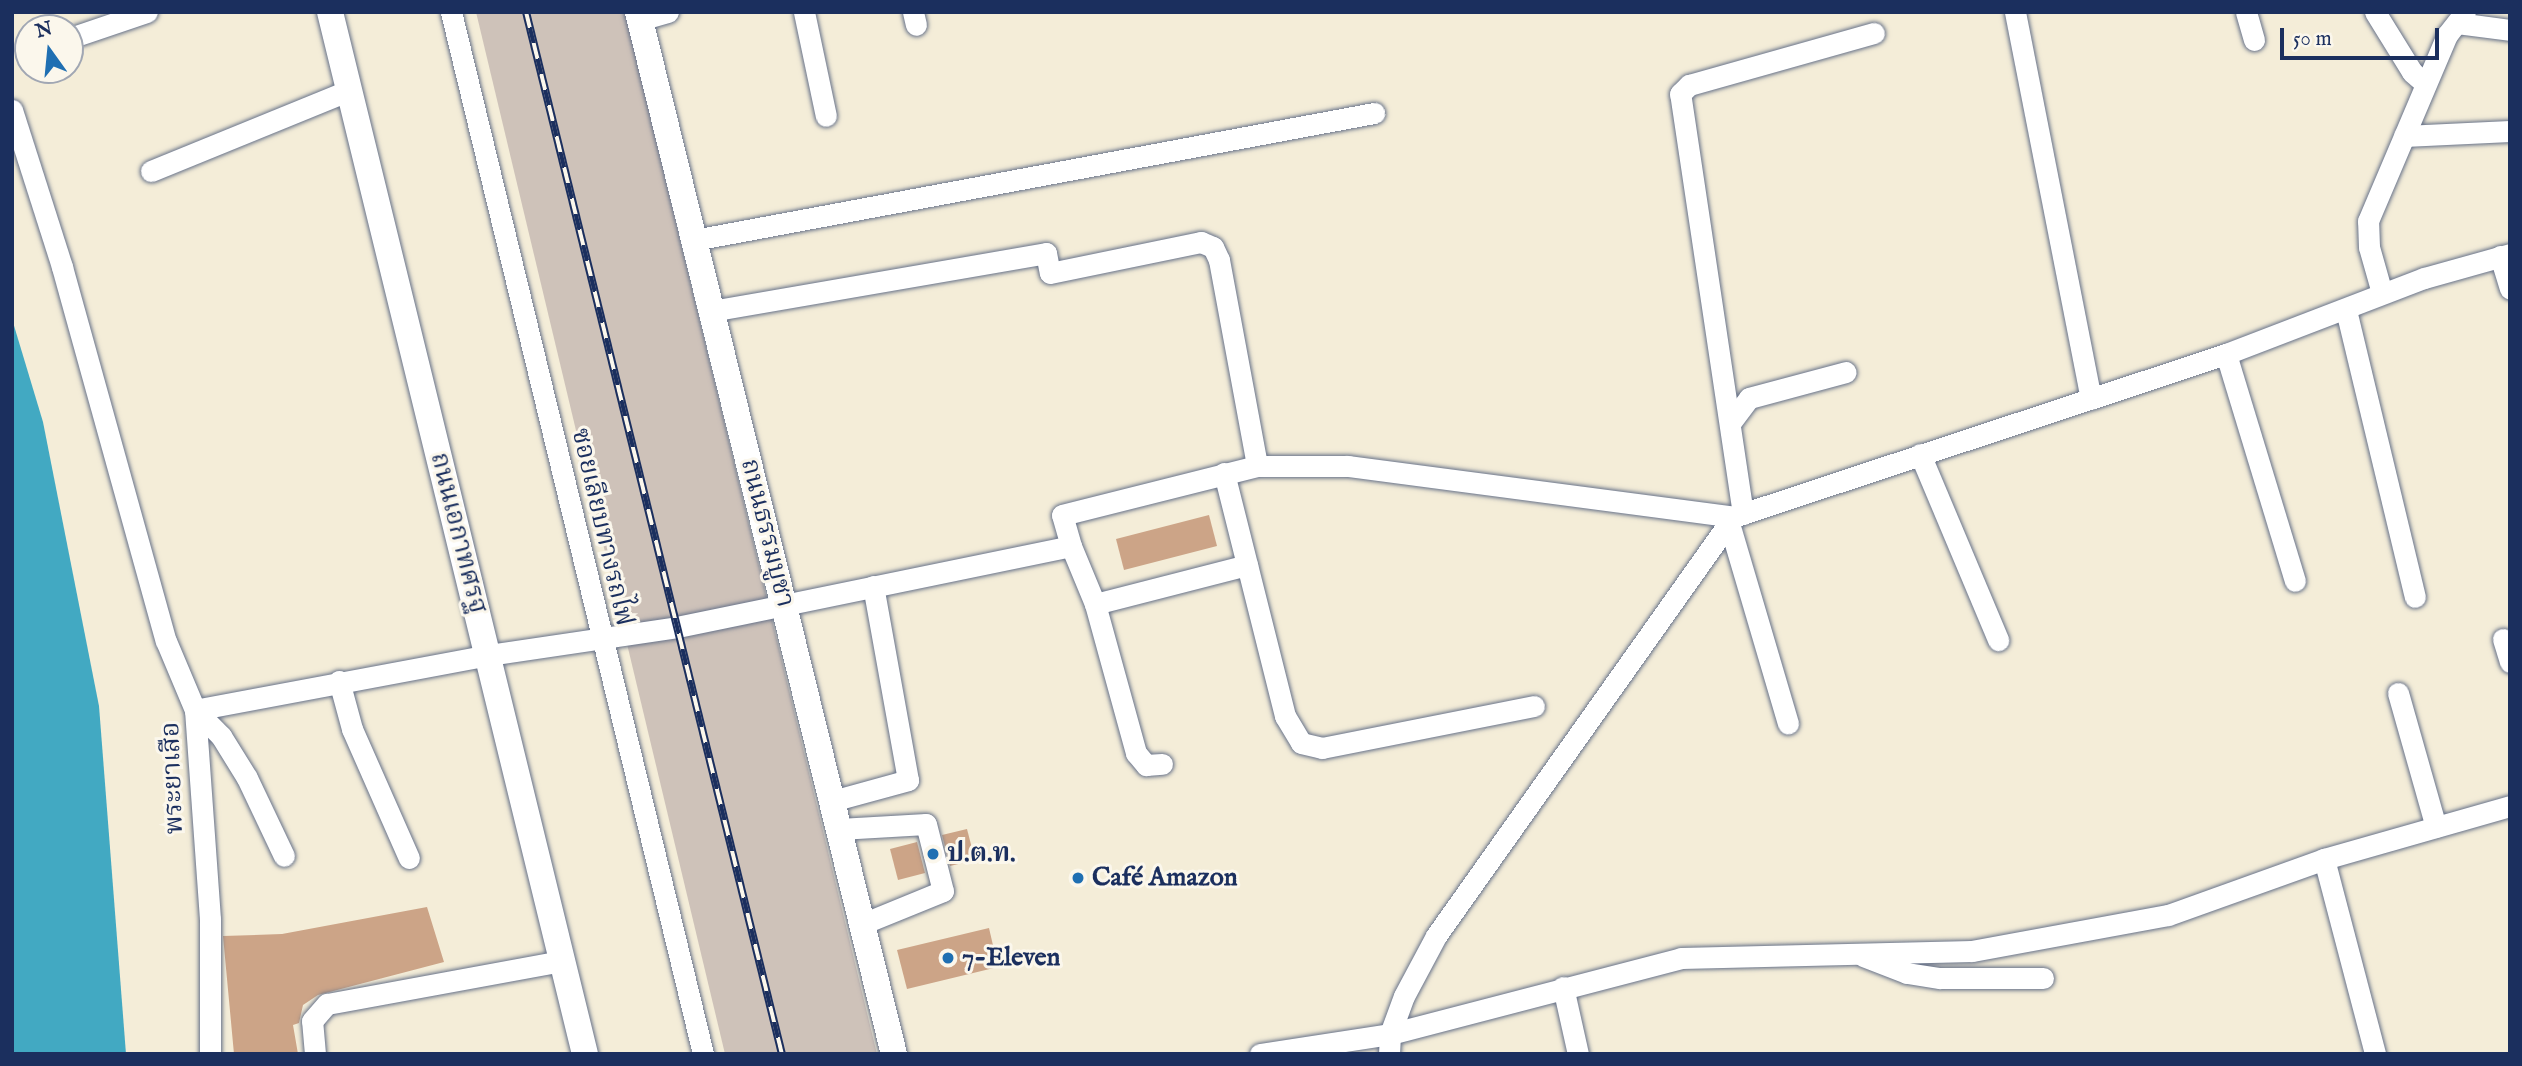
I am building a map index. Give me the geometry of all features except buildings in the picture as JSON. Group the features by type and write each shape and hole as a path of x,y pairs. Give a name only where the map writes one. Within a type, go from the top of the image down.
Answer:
{"main road":[{"name":"ถนนเอกาทศรฐ","path":"330,12 585,1054"},
{"name":"ถนนธรรมบูชา","path":"639,16 894,1054"}],"street":[{"path":"84,33 147,12"},
{"name":"ซอยเลียบทางรถไฟ","path":"451,12 600,640 704,1054"},
{"path":"639,16 668,12"},
{"path":"804,12 826,116"},
{"path":"2015,12 2091,399"},
{"path":"2246,12 2254,40"},
{"path":"2375,12 2412,72 2426,84"},
{"path":"2382,293 2369,247 2368,221 2426,84 2461,18 2510,30"},
{"path":"1788,724 1735,518 1731,422 1680,94 1689,85 1874,33"},
{"path":"151,172 349,90"},
{"path":"12,110 66,281 166,641 195,709 221,736 247,778 284,856"},
{"path":"694,240 1374,113"},
{"path":"2403,136 2510,131"},
{"path":"711,311 1045,254 1050,273 1201,242 1213,247 1219,260 1257,466"},
{"path":"1162,764 1146,765 1136,753 1095,604 1071,546 1062,515 1257,466 1348,466 1735,518 2226,354 2346,310 2382,293 2505,255 2510,288"},
{"path":"2346,310 2415,597"},
{"path":"2226,354 2295,581"},
{"path":"1731,422 1749,398 1846,372"},
{"path":"1920,454 1998,640"},
{"path":"1224,473 1285,716 1301,743 1322,748 1534,706"},
{"path":"1389,1044 1436,936 1735,518"},
{"name":"พระยาเสือ","path":"210,1054 210,919 195,709 488,655 600,640 1071,546"},
{"path":"1095,604 1247,565"},
{"path":"832,801 908,780 873,586"},
{"path":"2503,639 2510,662"},
{"path":"339,681 352,729 409,858"},
{"path":"2398,693 2435,827"},
{"path":"1260,1054 1389,1044 1563,987 1681,958 1972,951 2168,915 2324,859 2510,806"},
{"path":"839,829 926,824 943,891 862,924"},
{"path":"2324,859 2375,1054"},
{"path":"1858,954 1906,973 1978,980 2043,978"},
{"path":"315,1054 312,1021 327,1004 562,961"},
{"path":"1563,987 1578,1054"}],"shaded area":[{"path":"476,12 625,12 877,1054 725,1054"}],"water":[{"path":"12,319 43,422 99,706 126,1054 12,1054"}],"railway":[{"path":"526,12 782,1054"}],"place":[{"name":"ป.ต.ท.","path":"933,854"},
{"name":"Café Amazon","path":"1078,878"},
{"name":"7-Eleven","path":"948,958"}]}
